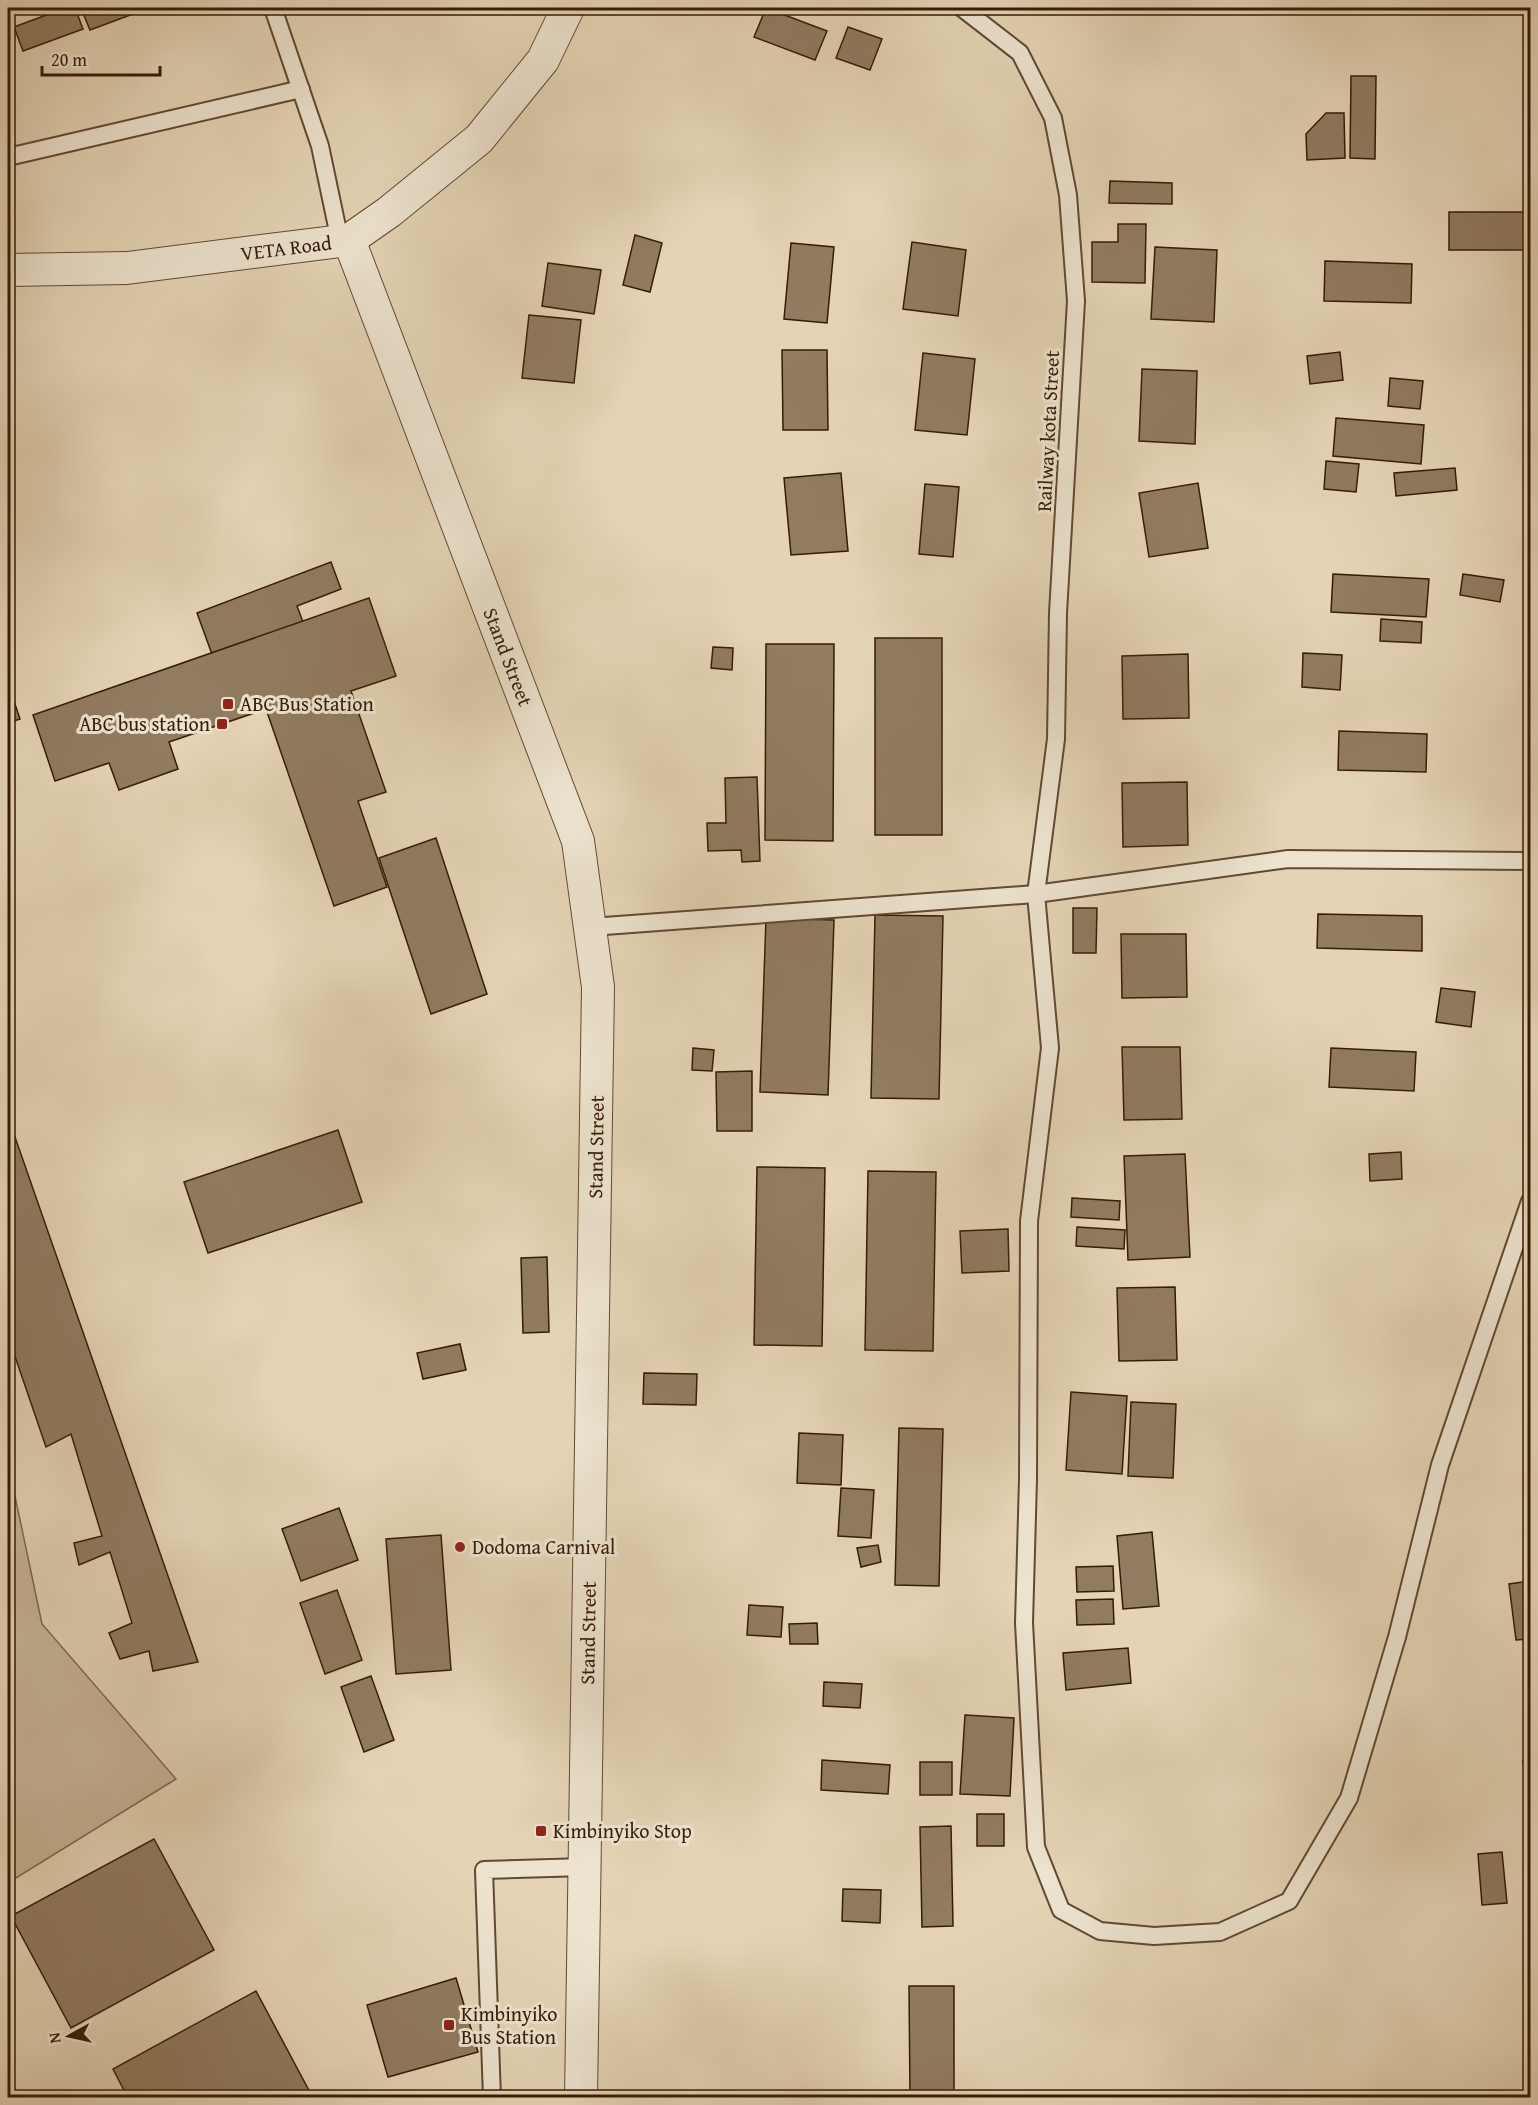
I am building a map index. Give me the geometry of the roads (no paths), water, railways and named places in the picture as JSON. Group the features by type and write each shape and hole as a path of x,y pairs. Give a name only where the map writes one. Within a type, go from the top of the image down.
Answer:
{"street":[{"name":"VETA Road","path":"8,270 127,268 344,240 389,212 479,139 543,60 568,8"},
{"name":"Stand Street","path":"344,240 578,841 591,927 598,987 581,2097"}],"lane":[{"path":"273,8 320,147 344,240"},
{"name":"Railway kota Street","path":"962,8 1020,53 1053,118 1068,195 1076,301 1058,613 1056,739 1036,894 1050,1048 1029,1221 1028,1479 1024,1623 1036,1847 1061,1910 1100,1931 1154,1936 1220,1932 1290,1901 1349,1798 1397,1637 1440,1465 1530,1201"},
{"path":"8,157 301,88"},
{"path":"591,927 1036,894 1288,860 1530,861"},
{"path":"492,2097 484,1870 585,1867"}],"place":[{"name":"ABC Bus Station","path":"228,704"},
{"name":"ABC bus station","path":"222,724"},
{"name":"Dodoma Carnival","path":"460,1547"},
{"name":"Kimbinyiko Stop","path":"541,1831"},
{"name":"Kimbinyiko Bus Station","path":"449,2025"}]}
